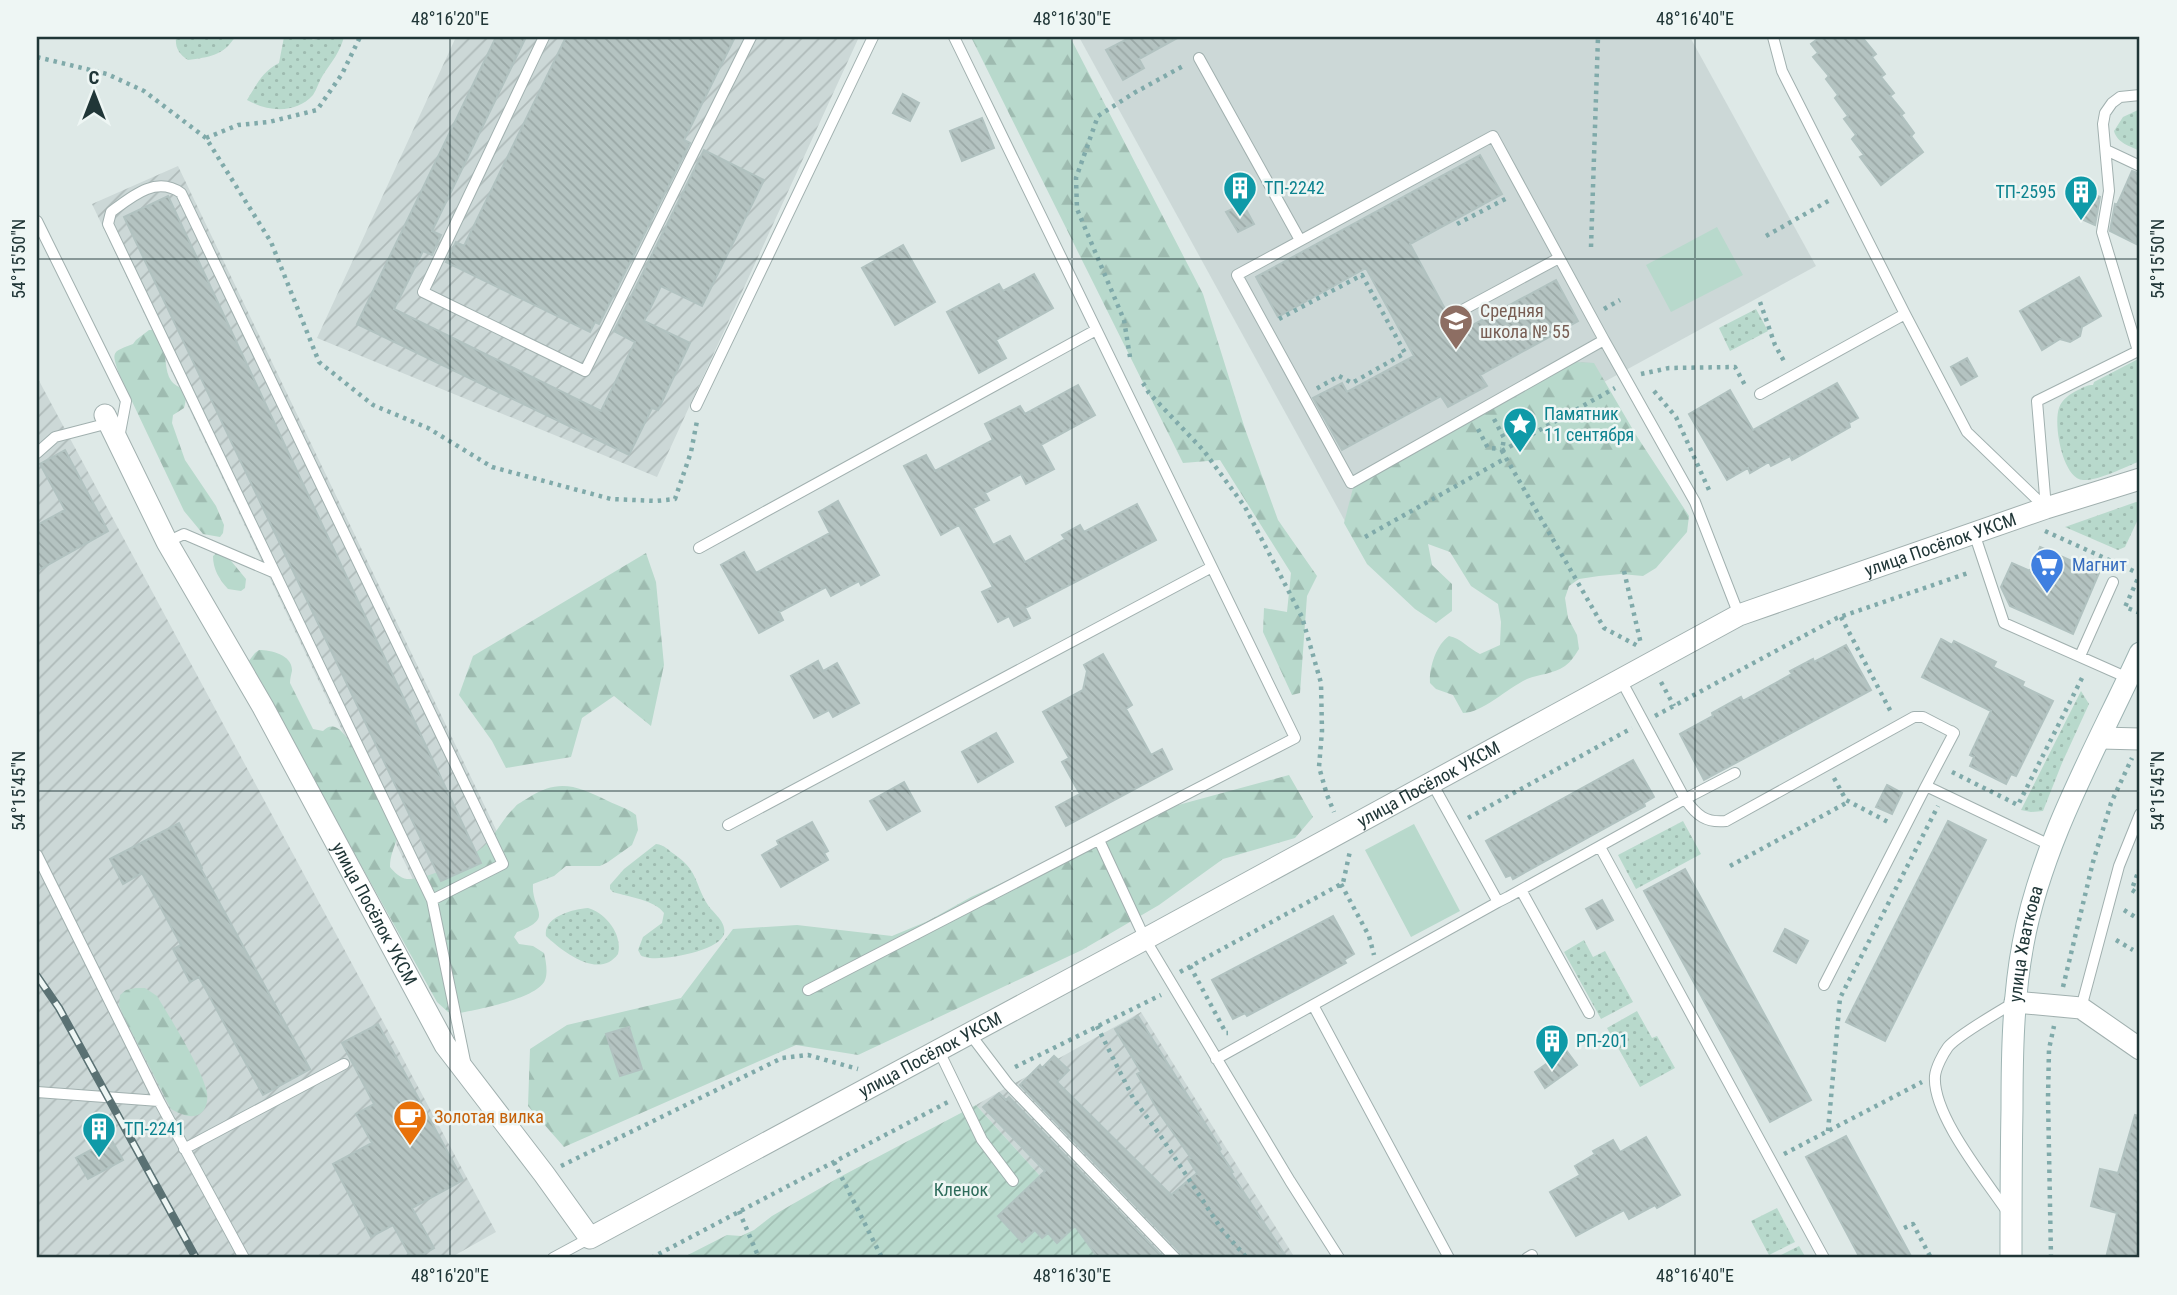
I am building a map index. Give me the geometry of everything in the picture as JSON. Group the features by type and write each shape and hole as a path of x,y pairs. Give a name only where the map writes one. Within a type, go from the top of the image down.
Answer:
{"street":[{"name":"улица Посёлок УКСМ","path":"111,426 167,542 263,707 445,1045 590,1238 1740,615 2046,508 2140,479"},
{"name":"улица Хваткова","path":"2011,1258 2012,1058 2015,1002 2023,943 2038,884 2062,818 2140,653"},
{"path":"2101,738 2140,739"},
{"path":"2015,1002 2081,1008 2139,1046"}],"lane":[{"path":"544,37 423,292 585,371 751,37"},
{"path":"696,406 873,37"},
{"path":"808,990 1295,738 954,37"},
{"path":"1773,37 1782,71 1967,432 2046,508"},
{"path":"1199,58 1300,240"},
{"path":"2046,508 2037,401 2139,350 2102,232 2109,191 2103,124 2105,113 2120,97 2140,95"},
{"path":"1604,340 1351,483 1237,275 1493,136 1695,502 1740,615"},
{"path":"2106,150 2140,166"},
{"path":"432,900 503,864 181,193 172,187 156,186 135,194 111,212 108,224 432,900 467,1072"},
{"path":"37,221 126,401 111,426 55,437 37,453"},
{"path":"1457,313 1559,258"},
{"path":"1756,395 1905,314"},
{"path":"699,548 1096,330"},
{"path":"1973,533 2004,623 2129,678"},
{"path":"167,542 184,534 275,572"},
{"path":"728,825 1210,568"},
{"path":"2080,656 2113,582"},
{"path":"1621,680 1692,810 1714,822 1726,821 1914,717 1923,716 1954,733 1824,985"},
{"path":"1216,1059 1735,773"},
{"path":"1433,783 1498,902"},
{"path":"1926,786 2052,846"},
{"path":"2081,1008 2119,866 2140,814"},
{"path":"1099,840 1145,939 1339,1258"},
{"path":"1600,847 1824,1258"},
{"path":"37,855 159,1101 244,1258"},
{"path":"1521,890 1588,1013"},
{"path":"2011,1217 1956,1136 1938,1101 1935,1075 1950,1044 2015,1002"},
{"path":"1312,1005 1449,1258"},
{"path":"970,1034 999,1074 1175,1258"},
{"path":"939,1051 982,1140 1013,1181"},
{"path":"184,1149 344,1063"},
{"path":"37,1092 159,1101"},
{"path":"554,1258 590,1238"}],"path":[{"path":"206,138 238,125 269,122 317,110 342,74 360,37"},
{"path":"1591,247 1598,37"},
{"path":"37,57 107,74 144,91 206,138 271,242 319,362 373,405 428,429 492,467 611,499 656,501 676,499 691,452 696,406"},
{"path":"1130,360 1124,320 1077,209 1076,178 1098,116 1199,58"},
{"path":"1457,224 1522,190"},
{"path":"1766,236 1843,192"},
{"path":"1265,327 1362,275 1405,354 1352,383 1339,376 1303,396"},
{"path":"1760,302 1775,345 1792,376"},
{"path":"1469,415 1488,448 1501,450 1645,372 1669,368 1735,367 1756,395"},
{"path":"1143,382 1149,393 1204,451 1245,507 1302,617 1321,683 1322,731 1319,767 1327,795 1344,831"},
{"path":"1486,405 1504,438 1501,450 1604,628 1643,648 1638,638 1624,571"},
{"path":"1364,537 1506,458"},
{"path":"2038,528 2140,574 2125,607 2140,614"},
{"path":"1455,824 1838,618 1985,568"},
{"path":"1651,663 1674,706"},
{"path":"1826,765 1848,802 1903,830"},
{"path":"1828,1131 1840,998 1944,795"},
{"path":"1730,866 1848,802"},
{"path":"1168,978 1341,884 1369,936 1375,955 1363,961"},
{"path":"2132,890 2140,895"},
{"path":"2117,906 2140,920"},
{"path":"2109,936 2133,950"},
{"path":"1190,966 1226,1033 1232,1032"},
{"path":"999,1074 1175,989"},
{"path":"1097,1026 1133,1098 1222,1230 1247,1258"},
{"path":"544,1174 782,1058 808,1055 889,1077"},
{"path":"1771,1160 1935,1075"},
{"path":"651,1258 961,1095"},
{"path":"834,1162 882,1258"},
{"path":"739,1211 758,1258"},
{"path":"1905,1228 1913,1224 1931,1258"}],"shaded area":[{"path":"456,37 859,37 657,477 317,338"},
{"name":"Средняя школа № 55","path":"1079,37 1690,37 1816,266 1346,523"},
{"path":"178,166 513,865 427,909 92,204"},
{"path":"37,377 496,1232 450,1258 37,1258"},
{"path":"1141,1012 1295,1258 1114,1258 976,1105"}],"green space":[{"path":"176,37 235,37 220,52 188,60 178,50"},
{"path":"284,37 309,37 313,40 344,37 338,53 313,95 306,101 290,108 273,109 247,100 264,74 279,63"},
{"path":"971,37 1070,37 1203,294 1245,429 1278,520 1317,576 1307,596 1300,693 1292,695 1263,632 1264,608 1287,612 1291,573 1220,460 1183,463"},
{"path":"2140,109 2140,151 2121,141 2114,131 2123,117"},
{"path":"1717,227 1743,275 1671,312 1646,265"},
{"path":"1756,309 1768,331 1730,351 1719,328"},
{"path":"149,330 154,330 162,338 169,377 186,395 184,408 173,415 172,423 185,460 216,506 224,525 220,537 203,534 184,511 119,374 115,353 133,344"},
{"path":"2140,358 2140,461 2096,478 2083,480 2076,477 2070,471 2061,450 2057,426 2060,405 2072,393 2093,385 2094,382"},
{"path":"1576,362 1594,363 1636,435 1689,516 1687,532 1656,568 1643,576 1599,576 1579,579 1569,586 1565,598 1568,618 1577,635 1579,649 1571,660 1556,671 1527,679 1478,709 1463,713 1453,695 1436,689 1430,683 1434,657 1449,636 1480,654 1500,645 1501,622 1498,604 1471,586 1450,552 1428,544 1432,565 1452,584 1452,611 1436,623 1415,609 1367,564 1344,523 1354,484"},
{"path":"2136,502 2140,503 2140,515 2125,547 2118,550 2065,527"},
{"path":"218,552 227,556 246,579 245,588 241,591 228,589 219,578 213,556"},
{"path":"646,553 656,582 664,665 651,726 614,696 582,718 571,757 506,768 492,741 459,695 473,656"},
{"path":"259,650 275,652 289,661 292,671 290,683 313,729 323,731 329,727 337,728 353,746 397,838 390,867 402,877 415,879 425,876 470,856 489,841 516,806 549,788 568,786 587,791 636,815 638,830 632,845 608,862 600,866 566,866 554,876 533,884 539,917 514,937 519,944 533,946 544,953 546,974 540,987 504,1003 455,1014 448,1012 437,1002 248,662"},
{"path":"2081,691 2089,704 2043,811 2021,810"},
{"path":"1289,775 1313,817 1295,838 1223,859 1159,905 1082,950 858,1055 796,1045 564,1147 528,1106 530,1049 567,1025 681,998 733,929 797,925 892,936 1167,808"},
{"path":"1683,821 1701,854 1636,889 1618,855"},
{"path":"1414,824 1460,911 1411,937 1365,850"},
{"path":"656,844 662,845 687,865 706,902 721,921 724,934 712,945 689,954 663,958 640,954 638,950 643,937 662,923 664,913 648,902 613,892 610,885 624,869"},
{"path":"588,908 607,920 618,940 618,954 601,964 591,964 571,956 546,936 549,924 560,915"},
{"path":"1584,940 1593,957 1605,951 1633,1002 1601,1019 1564,952"},
{"path":"145,988 157,996 200,1072 207,1093 207,1103 205,1109 197,1115 186,1116 171,1109 123,1015 119,1005 120,995 126,990"},
{"path":"1637,1011 1652,1038 1657,1036 1675,1068 1640,1087 1607,1028"},
{"name":"Кленок","path":"976,1105 1114,1258 682,1258 727,1235 741,1236 754,1230 772,1216 838,1178"},
{"path":"1777,1208 1795,1242 1769,1255 1751,1221"},
{"path":"1799,1246 1806,1258 1775,1258"}],"building":[{"path":"496,37 526,37 432,231 441,235 432,255 423,251 394,309 601,411 635,342 614,331 704,150 764,180 702,306 661,286 644,321 690,343 658,410 652,408 629,455 357,324"},
{"path":"566,37 735,37 684,140 690,143 599,324 595,322 590,332 446,262 456,242 464,246"},
{"path":"1131,37 1179,37 1139,59 1144,68 1123,80 1106,50"},
{"path":"1820,37 1862,37 1876,54 1872,57 1885,74 1881,77 1894,93 1890,96 1904,113 1901,115 1914,133 1911,136 1923,152 1881,185 1860,157 1864,155 1852,139 1856,135 1844,119 1848,116 1835,98 1838,95 1826,79 1829,76 1813,57 1818,53 1811,44"},
{"path":"903,94 919,103 910,121 893,113"},
{"path":"982,118 994,148 962,161 950,131"},
{"path":"1480,155 1502,194 1410,244 1458,333 1556,280 1578,321 1480,375 1487,386 1448,407 1441,396 1342,450 1313,398 1342,383 1347,392 1414,356 1366,268 1278,317 1256,277"},
{"path":"2132,171 2140,174 2140,246 2110,231 2115,204 2117,205"},
{"path":"2092,194 2100,197 2095,225 2079,218"},
{"path":"168,196 481,863 441,881 124,217"},
{"name":"ТП-2242","path":"1243,204 1254,224 1238,232 1226,212"},
{"path":"903,245 935,302 895,325 862,268"},
{"path":"1034,274 1053,308 996,340 1006,358 979,373 947,312 999,284 1003,291"},
{"path":"2079,277 2101,316 2082,327 2080,336 2070,342 2060,339 2042,350 2020,311"},
{"path":"1967,358 1977,376 1961,385 1951,367"},
{"path":"1837,383 1858,418 1849,423 1850,427 1792,460 1790,456 1771,466 1769,462 1750,473 1748,468 1727,480 1689,414 1730,390 1753,430"},
{"path":"1078,385 1095,415 1041,445 1054,469 1026,484 1021,474 985,493 989,500 973,508 993,545 1010,536 1025,562 1065,539 1062,535 1080,525 1084,532 1137,504 1156,540 1025,608 1030,618 1014,626 1009,616 998,622 982,592 993,587 959,525 941,535 904,466 926,455 935,471 993,440 985,424 1020,406 1025,414"},
{"path":"65,450 108,531 37,571 37,525 65,510 40,464"},
{"path":"838,501 879,575 861,585 859,581 831,596 826,587 779,612 783,620 759,633 721,565 744,552 756,573 830,533 819,512"},
{"name":"Магнит","path":"2040,547 2099,573 2073,634 2010,606 2001,587 2012,563 2030,571"},
{"path":"1941,639 1952,645 1954,641 1996,662 1993,667 2024,682 2022,686 2053,701 2016,776 2011,774 2006,784 1970,766 1974,757 1970,755 1991,711 1922,677"},
{"path":"1846,645 1871,690 1704,780 1680,734 1741,697 1743,701 1792,674 1790,671"},
{"path":"1103,654 1132,705 1126,709 1151,755 1162,749 1172,769 1066,826 1056,807 1080,794 1062,762 1069,758 1043,712 1083,690 1087,671 1084,665"},
{"path":"818,661 823,671 837,663 859,703 833,717 829,710 814,718 791,676"},
{"path":"996,733 1013,762 978,782 962,752"},
{"path":"1633,760 1654,797 1644,803 1645,806 1513,879 1511,875 1506,877 1486,841"},
{"path":"904,782 920,811 887,830 870,801"},
{"path":"1887,785 1902,793 1892,814 1876,807"},
{"path":"1948,821 1986,840 1885,1041 1846,1022"},
{"path":"812,822 828,851 824,853 828,860 781,887 762,855 779,845 777,841"},
{"path":"179,823 201,869 310,1069 263,1095 199,977 190,982 173,949 181,945 142,873 123,884 110,859"},
{"path":"1685,869 1811,1100 1770,1122 1644,891"},
{"path":"1602,900 1613,920 1597,929 1586,909"},
{"path":"1333,916 1354,954 1344,960 1346,963 1247,1016 1245,1013 1233,1019 1212,980"},
{"path":"1785,929 1808,941 1796,963 1774,951"},
{"path":"1138,1016 1221,1149 1219,1151 1233,1172 1231,1173 1287,1258 1183,1258 1020,1085 1040,1065 1042,1068 1054,1056 1069,1070 1057,1082 1171,1195 1197,1173 1188,1159 1191,1158 1160,1114 1137,1074 1141,1072 1115,1029"},
{"name":"Золотая вилка","path":"378,1024 463,1180 412,1208 434,1248 416,1258 411,1258 393,1225 371,1237 333,1164 372,1143 356,1114 374,1104 342,1043"},
{"path":"629,1027 642,1069 620,1076 606,1034"},
{"name":"РП-201","path":"1566,1050 1577,1065 1545,1088 1535,1072"},
{"path":"999,1093 1006,1100 1009,1097 1164,1258 1098,1258 1075,1226 1057,1243 1048,1233 1042,1238 1035,1230 1022,1242 998,1216 1045,1171 983,1107"},
{"path":"2135,1115 2140,1116 2140,1258 2106,1258 2117,1213 2091,1206 2100,1169 2118,1173"},
{"path":"1846,1136 1912,1258 1860,1258 1806,1157"},
{"path":"1646,1137 1680,1195 1629,1219 1624,1210 1576,1236 1550,1192 1580,1175 1575,1166 1595,1154 1593,1151 1613,1140 1620,1152"},
{"name":"ТП-2241","path":"111,1139 123,1160 88,1179 76,1158"}],"railway":[{"path":"37,976 59,1008 196,1258"}],"place":[{"name":"ТП-2242","path":"1240,218"},
{"name":"ТП-2595","path":"2081,222"},
{"name":"Средняя школа № 55","path":"1456,351"},
{"name":"Памятник 11 сентября","path":"1520,454"},
{"name":"Магнит","path":"2047,595"},
{"name":"РП-201","path":"1552,1071"},
{"name":"Золотая вилка","path":"410,1147"},
{"name":"ТП-2241","path":"99,1159"}]}
